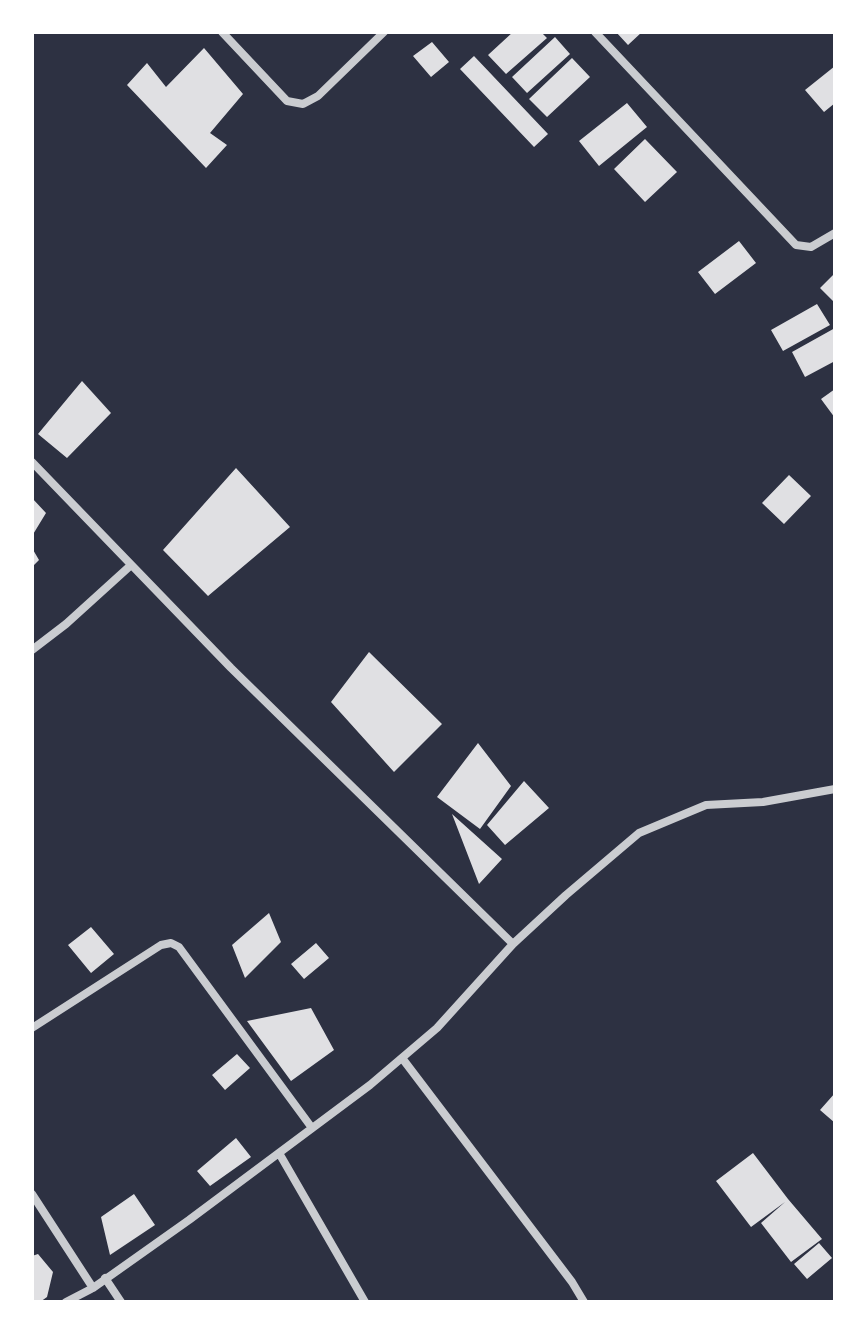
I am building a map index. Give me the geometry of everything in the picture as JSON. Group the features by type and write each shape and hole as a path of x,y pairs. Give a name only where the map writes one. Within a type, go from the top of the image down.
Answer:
{"street":[{"path":"222,32 287,101 303,104 318,96 384,32"},
{"path":"595,32 796,245 811,247 835,233"},
{"path":"32,462 242,679 513,944"},
{"path":"32,650 130,566"},
{"path":"66,1302 93,1288 189,1220 370,1085 437,1028 513,944 639,833 706,805 763,802 835,789"},
{"path":"32,1028 161,945 171,943 179,947 312,1128"},
{"path":"402,1058 584,1302"},
{"path":"279,1153 365,1302"},
{"path":"32,1194 93,1288"},
{"path":"105,1278 121,1302"}],"building":[{"path":"513,32 541,32 547,38 506,74 488,55"},
{"path":"616,32 642,32 628,45"},
{"path":"555,37 570,54 527,93 512,77"},
{"path":"432,42 449,62 431,77 413,56"},
{"path":"204,48 243,94 210,133 227,145 206,168 127,85 147,63 166,87"},
{"path":"474,56 548,134 534,147 460,69"},
{"path":"572,58 590,77 547,117 529,99"},
{"path":"835,66 835,103 824,112 805,90"},
{"path":"627,103 647,127 599,166 579,141"},
{"path":"645,139 677,172 645,202 614,169"},
{"path":"739,241 756,263 715,294 698,272"},
{"path":"835,273 835,303 820,288"},
{"path":"817,304 830,325 783,351 771,330"},
{"path":"835,328 835,361 805,377 792,352"},
{"path":"82,381 111,413 67,458 38,434"},
{"path":"835,389 835,418 821,399"},
{"path":"236,468 290,527 208,596 163,550"},
{"path":"789,475 811,496 784,524 762,503"},
{"path":"32,498 46,513 32,536"},
{"path":"32,548 39,560 32,567"},
{"path":"369,652 442,724 394,772 331,702"},
{"path":"478,743 511,786 480,829 437,797"},
{"path":"524,781 549,808 505,845 487,825"},
{"path":"452,814 502,859 479,884"},
{"path":"269,913 281,942 245,978 232,945"},
{"path":"91,927 114,954 91,973 68,945"},
{"path":"316,943 329,958 304,979 291,964"},
{"path":"311,1008 334,1050 291,1081 247,1021"},
{"path":"237,1054 250,1068 225,1090 212,1075"},
{"path":"835,1093 835,1123 820,1110"},
{"path":"236,1138 251,1157 210,1186 197,1171"},
{"path":"753,1153 822,1239 791,1262 761,1223 785,1202 751,1227 716,1181"},
{"path":"134,1194 155,1225 110,1255 101,1217"},
{"path":"819,1243 832,1258 807,1279 794,1264"},
{"path":"38,1254 53,1272 47,1297 40,1302 32,1302 32,1256"}]}
